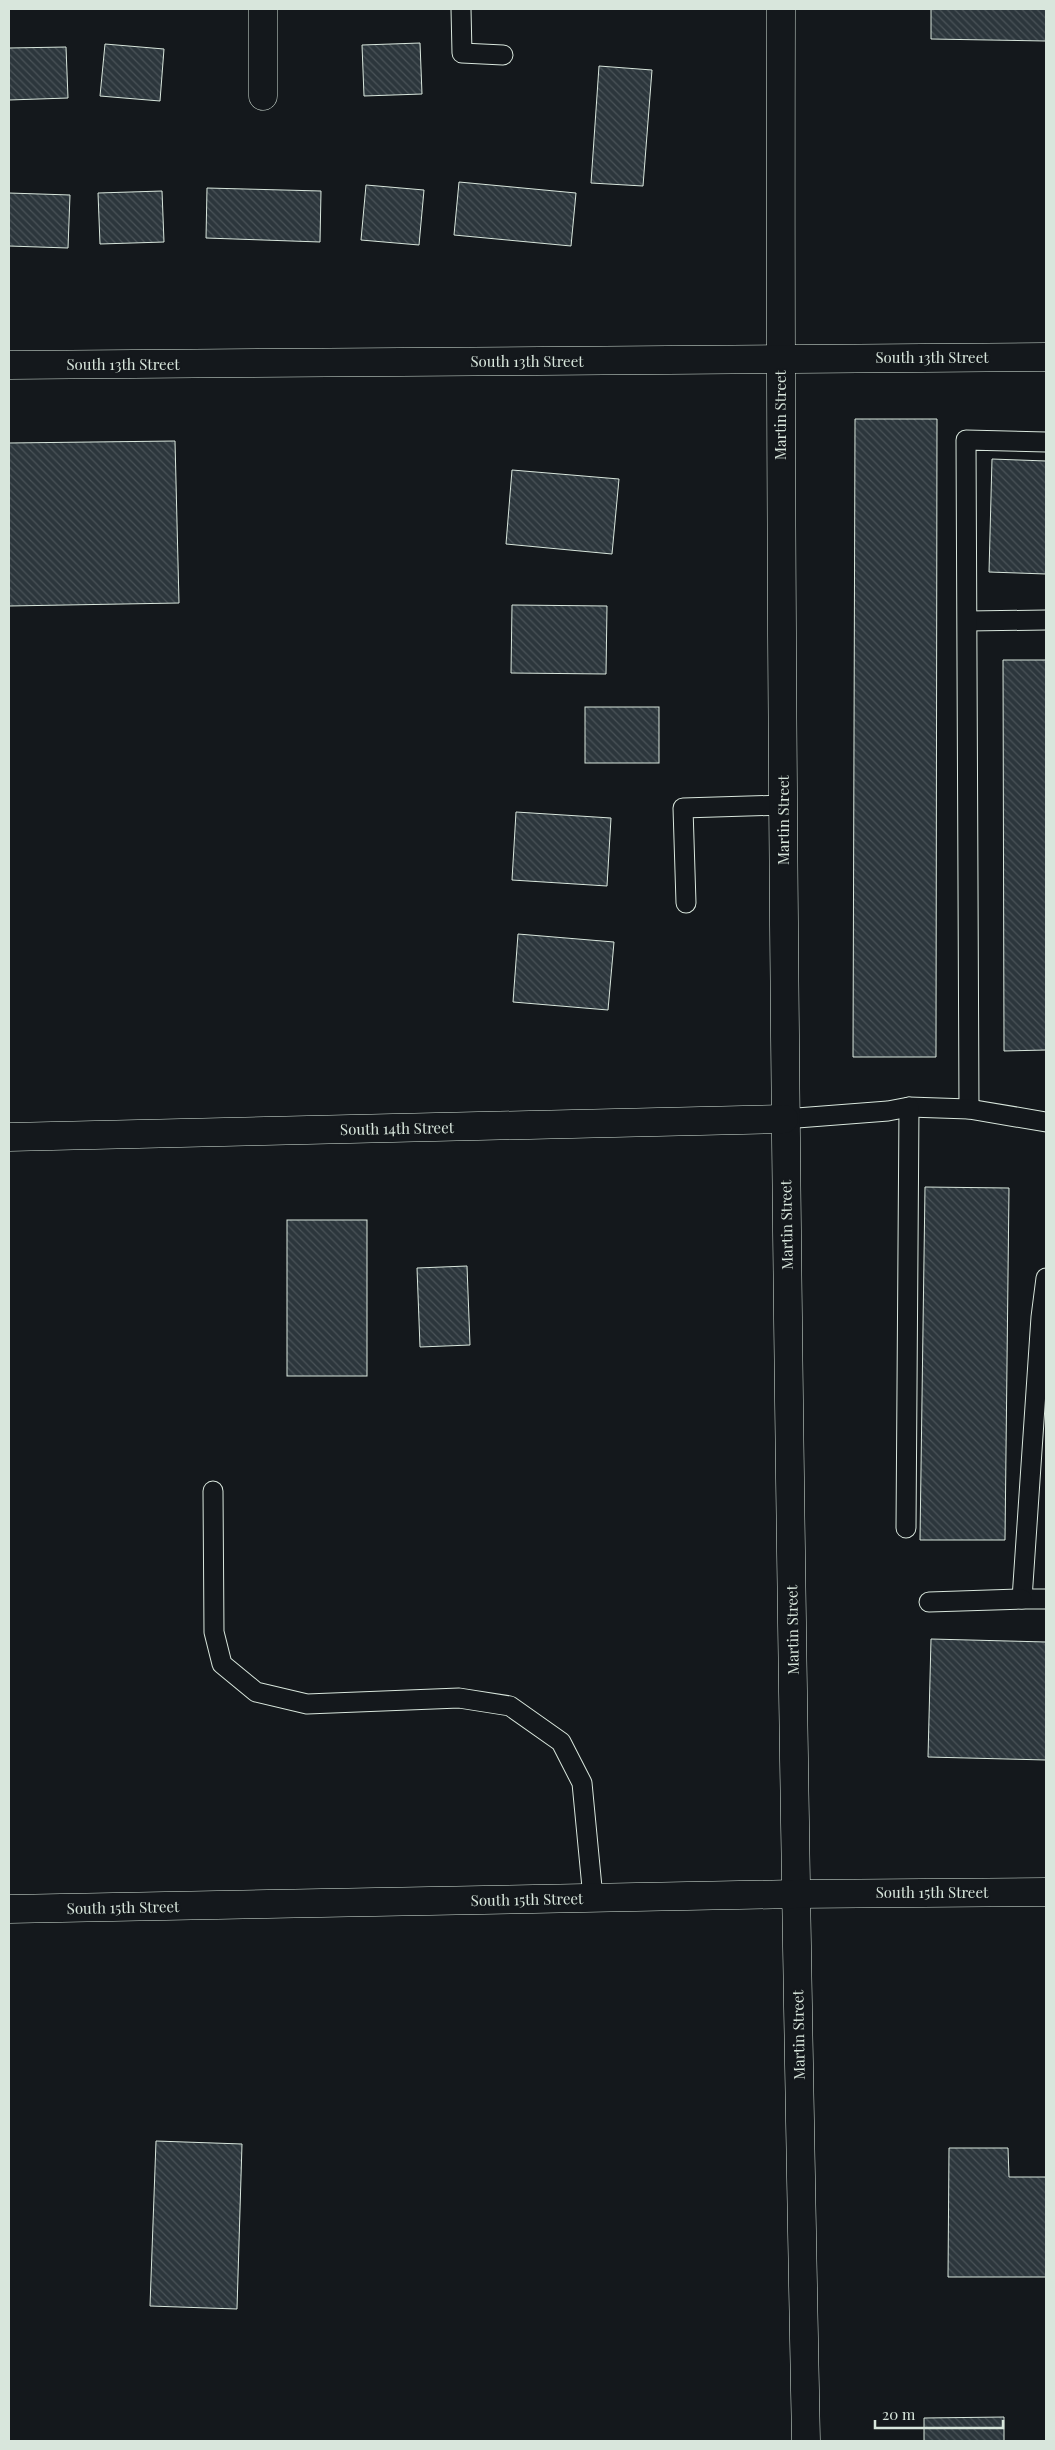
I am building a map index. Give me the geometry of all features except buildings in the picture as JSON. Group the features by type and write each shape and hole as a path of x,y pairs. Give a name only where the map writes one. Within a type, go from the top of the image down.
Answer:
{"street":[{"path":"262,9 263,96"},
{"name":"Martin Street","path":"781,9 780,359 784,1119 795,1894 806,2441"},
{"name":"South 13th Street","path":"9,365 1046,356"},
{"name":"South 14th Street","path":"9,1137 784,1119"},
{"name":"South 15th Street","path":"9,1909 795,1894 1046,1892"}],"lane":[{"path":"461,9 462,53 503,55"},
{"path":"970,1109 966,440 1046,442"},
{"path":"968,621 1046,620"},
{"path":"686,903 683,808 783,805"},
{"path":"906,1528 909,1107"},
{"path":"784,1119 888,1111 909,1107 970,1109 1046,1122"},
{"path":"1022,1599 1040,1317 1046,1278"},
{"path":"212,1491 214,1632 222,1664 256,1692 307,1704 459,1698 510,1706 561,1742 582,1783 593,1898"},
{"path":"929,1602 1046,1599"}]}
